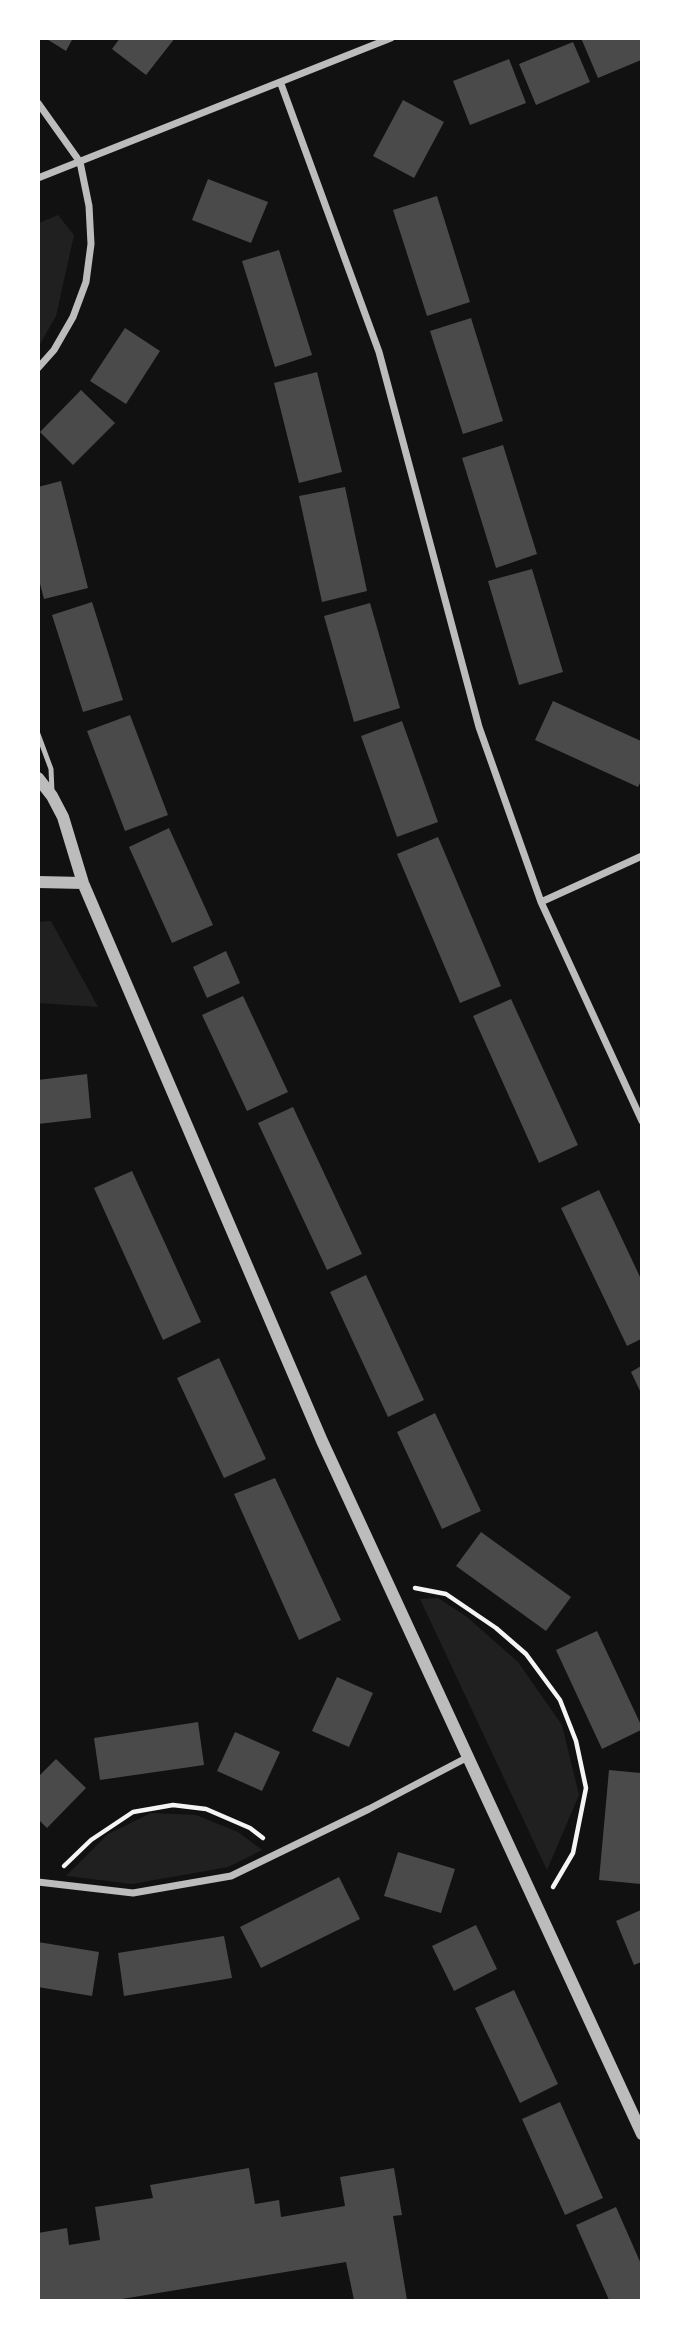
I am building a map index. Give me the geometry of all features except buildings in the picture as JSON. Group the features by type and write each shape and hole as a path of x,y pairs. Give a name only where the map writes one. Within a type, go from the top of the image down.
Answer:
{"street":[{"path":"38,178 391,38"},
{"path":"281,83 379,352 479,727 541,902 642,1121"},
{"path":"38,103 80,162 89,206 91,244 86,282 73,317 54,350 38,368"},
{"path":"38,778 63,817 83,883 322,1441 642,2134"},
{"path":"541,902 642,856"},
{"path":"38,882 83,883"},
{"path":"42,1882 133,1893 231,1876 468,1757"}],"lane":[{"path":"38,734 51,769 52,796"}],"path":[{"path":"387,1581 446,1594 496,1628 526,1654 559,1700 576,1741 586,1788 573,1853 539,1911"},
{"path":"42,1882 91,1840 133,1812 173,1805 205,1809 250,1828 282,1851"}],"shaded area":[{"path":"58,215 74,235 56,316 39,346 39,223"},
{"path":"51,921 98,1007 39,1003 39,922"},
{"path":"438,1598 467,1617 518,1662 562,1725 579,1795 547,1870 420,1599"},
{"path":"151,1813 196,1815 238,1832 262,1850 228,1867 132,1884 66,1876 108,1834"}]}
